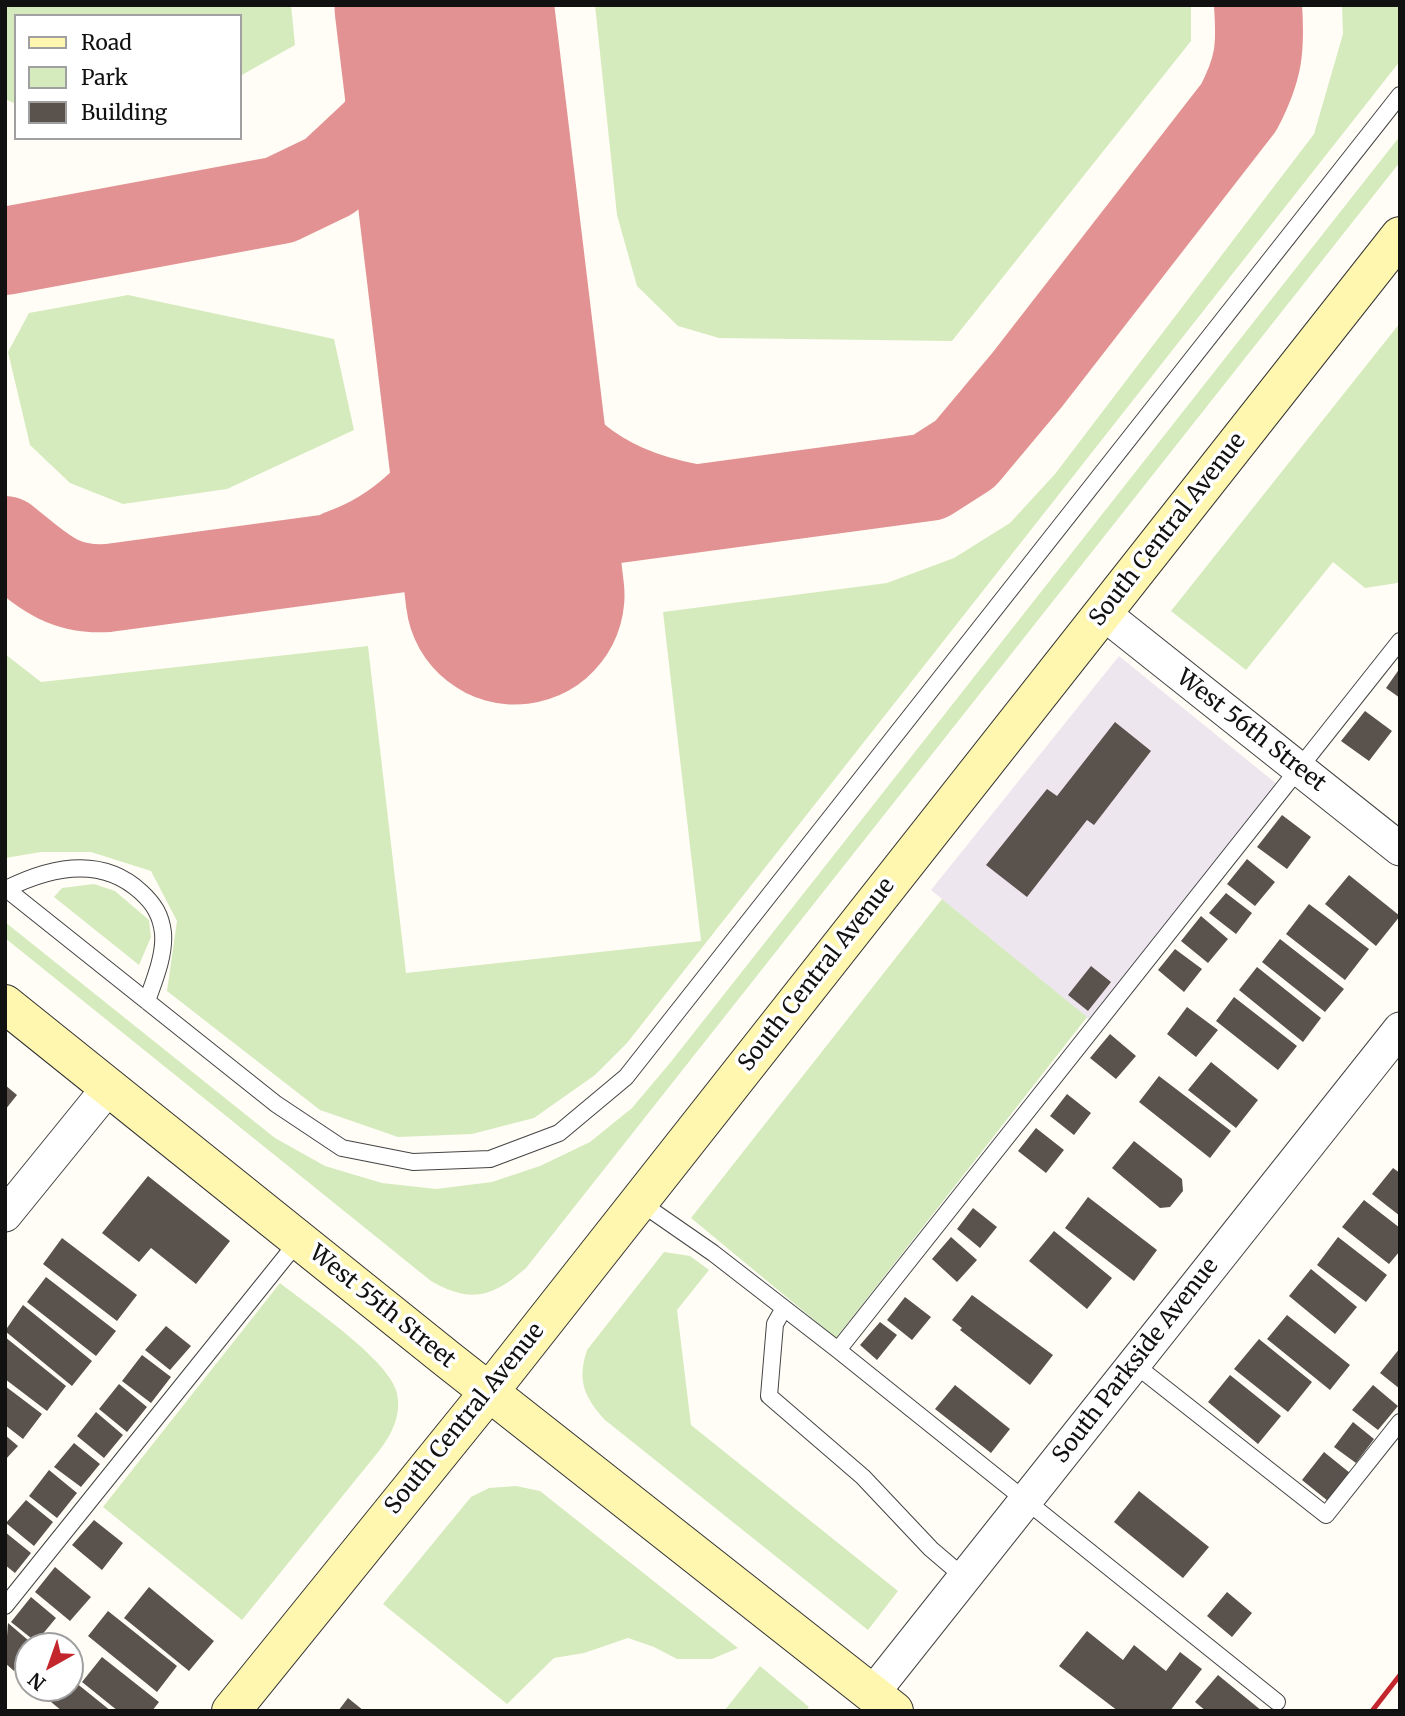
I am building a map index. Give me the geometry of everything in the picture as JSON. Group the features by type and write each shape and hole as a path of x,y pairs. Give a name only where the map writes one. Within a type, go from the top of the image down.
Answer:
{"main road":[{"name":"South Central Avenue","path":"231,1711 489,1392 1400,236"},
{"name":"West 55th Street","path":"5,1004 489,1392 883,1702"}],"street":[{"name":"West 56th Street","path":"1103,613 1400,849"},
{"name":"South Parkside Avenue","path":"883,1702 965,1578 1400,1029"},
{"path":"5,1215 108,1087"}],"lane":[{"path":"147,1001 158,966 163,935 156,906 128,880 96,868 59,868 6,889 276,1104 342,1148 413,1162 490,1159 559,1133 626,1077 1400,95"},
{"path":"838,1350 1400,641"},
{"path":"638,1201 713,1253 838,1350 1278,1702"},
{"path":"5,1606 299,1240"},
{"path":"784,1308 775,1324 769,1396 863,1477 931,1549 965,1578"},
{"path":"1134,1364 1326,1515 1400,1423"}],"shaded area":[{"path":"1119,656 1283,789 1096,1025 931,890"}],"green space":[{"path":"5,5 291,5 295,45 242,75 242,14 14,14 14,103 5,99"},
{"path":"595,5 1191,5 1191,41 952,341 719,338 678,326 637,286 617,215"},
{"path":"1342,5 1400,5 1400,61 627,1043 595,1075 534,1118 472,1134 398,1137 320,1110 167,991 177,921 151,871 91,852 41,852 5,858 5,654 41,682 368,646 406,973 701,941 663,612 887,583 954,558 1010,523 1055,474 1314,134 1343,34"},
{"path":"1400,136 1400,162 526,1268 503,1285 492,1291 470,1295 458,1293 431,1281 5,938 5,922 275,1138 325,1166 382,1183 436,1189 492,1182 540,1166 590,1142 632,1108 670,1063"},
{"path":"128,295 334,339 354,430 227,489 123,504 70,483 30,445 8,352 29,313"},
{"path":"1400,323 1400,580 1397,583 1365,588 1333,562 1246,670 1171,611"},
{"path":"94,884 115,891 149,920 151,937 139,965 54,897 62,888"},
{"path":"942,899 1087,1017 836,1338 691,1218"},
{"path":"664,1252 690,1256 709,1270 677,1310 691,1425 898,1591 868,1630 605,1420 587,1396 583,1370 587,1350"},
{"path":"280,1283 345,1333 377,1363 396,1390 398,1407 392,1430 379,1451 242,1620 103,1507"},
{"path":"516,1486 540,1491 738,1648 712,1659 677,1659 628,1638 584,1653 554,1658 507,1704 383,1604 471,1497 489,1488"},
{"path":"760,1666 809,1707 806,1711 724,1711"}],"building":[{"path":"1400,668 1400,698 1386,688"},
{"path":"1365,711 1392,731 1369,761 1341,741"},
{"path":"1115,722 1151,751 1094,825 1087,820 1027,897 986,865 1047,789 1057,796"},
{"path":"1282,815 1311,837 1287,869 1257,847"},
{"path":"1247,859 1275,882 1255,906 1227,884"},
{"path":"1349,875 1400,916 1376,946 1325,904"},
{"path":"1226,893 1252,913 1236,934 1209,913"},
{"path":"1309,904 1369,949 1345,980 1286,934"},
{"path":"1201,916 1228,939 1208,963 1181,941"},
{"path":"1280,939 1344,989 1325,1012 1262,962"},
{"path":"1175,949 1202,969 1184,992 1158,970"},
{"path":"1091,966 1111,982 1088,1011 1068,995"},
{"path":"1257,967 1321,1018 1303,1042 1239,990"},
{"path":"1234,997 1297,1046 1278,1070 1216,1021"},
{"path":"1187,1007 1218,1030 1196,1057 1167,1034"},
{"path":"1110,1034 1136,1056 1116,1079 1090,1058"},
{"path":"1211,1062 1258,1100 1236,1128 1188,1090"},
{"path":"1159,1076 1231,1131 1210,1158 1139,1102"},
{"path":"5,1085 17,1095 5,1110"},
{"path":"1067,1094 1091,1113 1074,1135 1050,1116"},
{"path":"1036,1128 1064,1150 1046,1173 1018,1151"},
{"path":"1134,1141 1182,1179 1183,1191 1170,1207 1160,1208 1112,1168"},
{"path":"1393,1168 1400,1173 1400,1216 1372,1194"},
{"path":"148,1176 230,1241 196,1284 151,1248 139,1262 102,1233"},
{"path":"1088,1197 1157,1250 1134,1281 1065,1228"},
{"path":"1364,1200 1400,1228 1400,1251 1389,1264 1342,1227"},
{"path":"973,1208 997,1227 980,1248 957,1229"},
{"path":"1054,1231 1112,1278 1087,1309 1029,1261"},
{"path":"951,1237 977,1260 957,1282 932,1259"},
{"path":"1338,1237 1387,1275 1366,1302 1317,1265"},
{"path":"62,1238 137,1295 117,1321 43,1264"},
{"path":"1311,1269 1357,1307 1335,1334 1289,1296"},
{"path":"46,1277 116,1331 96,1356 27,1302"},
{"path":"972,1295 1053,1355 1030,1385 960,1330 962,1328 952,1320"},
{"path":"905,1297 931,1317 912,1340 887,1320"},
{"path":"23,1305 92,1361 72,1386 5,1331"},
{"path":"1287,1315 1350,1365 1330,1390 1267,1339"},
{"path":"880,1322 897,1335 877,1360 860,1345"},
{"path":"166,1326 191,1346 170,1370 145,1350"},
{"path":"5,1337 66,1386 47,1411 5,1379"},
{"path":"1259,1339 1312,1382 1288,1412 1234,1369"},
{"path":"1400,1348 1400,1389 1380,1373"},
{"path":"142,1355 171,1377 151,1403 122,1381"},
{"path":"1230,1375 1281,1416 1258,1444 1208,1402"},
{"path":"119,1384 147,1407 127,1432 99,1409"},
{"path":"955,1385 1010,1429 991,1453 935,1409"},
{"path":"1373,1385 1398,1406 1378,1430 1352,1410"},
{"path":"5,1386 42,1414 23,1439 5,1425"},
{"path":"96,1412 123,1435 104,1458 77,1436"},
{"path":"1353,1422 1374,1439 1356,1463 1334,1447"},
{"path":"5,1435 18,1446 5,1460"},
{"path":"74,1443 100,1464 81,1487 54,1467"},
{"path":"1324,1452 1350,1473 1328,1501 1302,1480"},
{"path":"49,1470 77,1493 57,1518 29,1496"},
{"path":"1139,1491 1209,1547 1183,1578 1114,1522"},
{"path":"26,1500 53,1522 34,1546 6,1523"},
{"path":"94,1520 123,1543 102,1570 72,1545"},
{"path":"5,1532 31,1553 15,1573 5,1565"},
{"path":"55,1567 91,1597 70,1621 35,1592"},
{"path":"149,1587 214,1641 189,1671 124,1618"},
{"path":"1227,1592 1252,1613 1232,1637 1207,1616"},
{"path":"31,1597 56,1618 44,1632 24,1632 11,1622"},
{"path":"108,1611 177,1666 157,1692 88,1636"},
{"path":"8,1623 19,1632 14,1632 14,1671 5,1663"},
{"path":"1087,1631 1123,1660 1134,1645 1166,1671 1180,1652 1202,1669 1170,1711 1118,1711 1059,1666"},
{"path":"102,1657 159,1702 152,1711 118,1711 84,1684 84,1680"},
{"path":"1218,1675 1262,1711 1206,1711 1195,1702"},
{"path":"84,1689 111,1711 62,1711 51,1702 84,1702"},
{"path":"348,1698 364,1711 338,1711"}],"taxiway":[{"path":"5,251 280,200 330,176 377,132 415,83 434,50 443,5"},
{"path":"5,540 40,568 64,582 91,588 108,588 929,477 965,454 1027,380 1239,107 1255,69 1259,34 1258,5"},
{"path":"342,553 363,545 402,521 436,489 450,471 473,421 485,352 529,409 571,454 622,487 654,499 692,508"}],"runway":[{"path":"444,5 515,595"}],"railway":[{"path":"1372,1711 1400,1675"}]}
